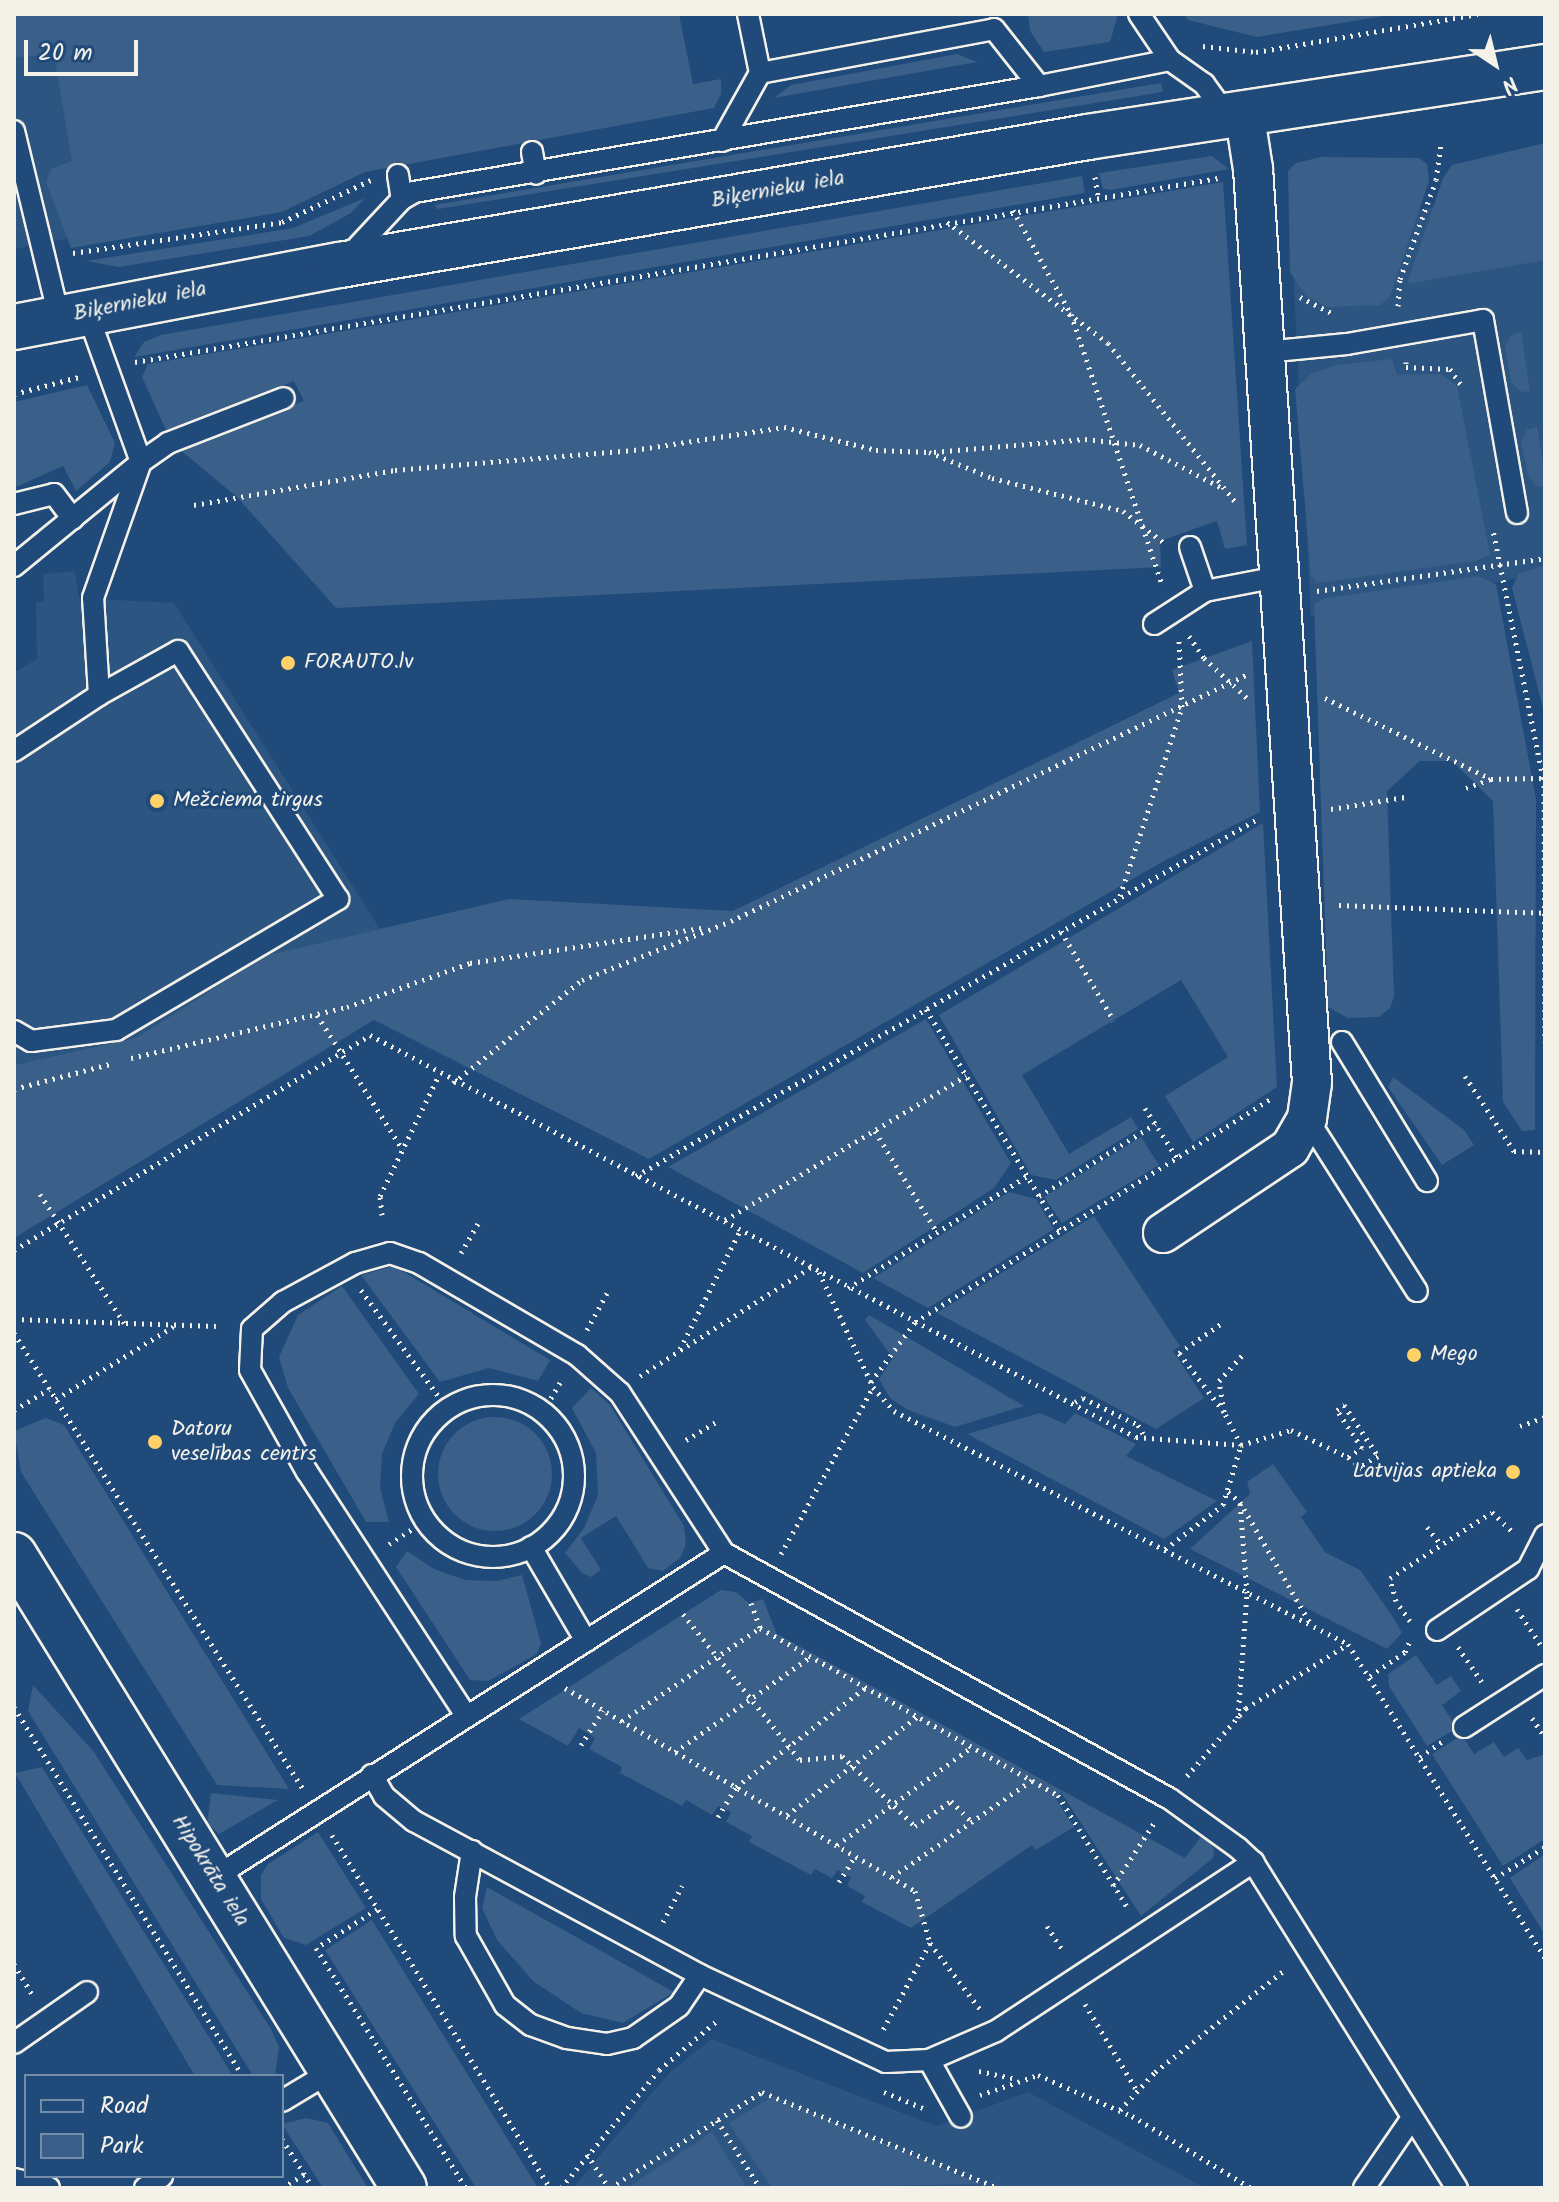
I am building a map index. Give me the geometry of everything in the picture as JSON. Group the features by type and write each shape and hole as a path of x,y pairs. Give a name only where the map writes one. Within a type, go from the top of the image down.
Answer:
{"main road":[{"name":"Biķernieku iela","path":"14,327 340,265 1235,112 1545,67"},
{"name":"Hipokrāta iela","path":"14,1555 404,2188"}],"street":[{"path":"1163,1233 1290,1148 1307,1118 1312,1083 1281,820 1291,585 1265,352 1253,169 1235,112"}],"lane":[{"path":"722,141 760,73 748,14"},
{"path":"1139,14 1170,60 1204,84 1235,112"},
{"path":"760,73 992,22 1039,86"},
{"path":"340,265 402,199 414,192 536,174 1039,86 1170,60"},
{"path":"14,131 73,315 109,369 141,462 93,598 99,695"},
{"path":"532,152 536,174"},
{"path":"398,175 402,199"},
{"path":"1265,352 1347,344 1483,320 1517,513"},
{"path":"14,566 168,443 284,398"},
{"path":"14,504 54,494 73,519"},
{"path":"1190,547 1205,591"},
{"path":"1154,624 1205,591 1291,585"},
{"path":"14,751 99,695 178,651 338,899 116,1030 31,1041 14,1031"},
{"path":"1342,1042 1427,1181"},
{"path":"1307,1118 1417,1291"},
{"path":"465,1714 365,1560 250,1370 252,1329 283,1302 345,1268 390,1253 419,1263 577,1355 620,1393 724,1553 1170,1799 1253,1862 1457,2188"},
{"path":"487,1394 507,1395 535,1407 558,1426 573,1463 570,1502 548,1536 510,1555 466,1553 446,1543 425,1521 411,1486 412,1464 430,1423 447,1408 487,1394"},
{"path":"1437,1630 1528,1569 1544,1539"},
{"path":"531,1547 586,1641"},
{"path":"215,1877 465,1714 724,1553"},
{"path":"1464,1727 1545,1675"},
{"path":"372,1775 384,1796 414,1821 700,1975 886,2062 929,2060 996,2031 1072,1974 1253,1862"},
{"path":"472,1851 465,1897 466,1936 505,2005 531,2025 607,2044 633,2038 679,2006 700,1975"},
{"path":"14,2043 87,1992"},
{"path":"929,2060 958,2111"},
{"path":"284,2100 332,2071"},
{"path":"1364,2188 1412,2118"},
{"path":"14,2179 49,2188"}],"path":[{"path":"1398,314 1400,279 1436,180 1441,146"},
{"path":"14,394 109,369 1253,169"},
{"path":"1013,210 1071,314 1173,612 1183,666 1182,707 1119,898"},
{"path":"946,222 1108,343 1246,515"},
{"path":"1291,286 1313,307 1340,315"},
{"path":"1385,308 1398,305"},
{"path":"1405,357 1406,367 1450,369 1465,397"},
{"path":"194,505 395,470 634,450 784,427 876,450 929,452 1085,439 1140,445 1226,490"},
{"path":"929,452 992,478 1123,511 1159,541 1190,547"},
{"path":"1491,523 1544,777 1545,1042"},
{"path":"1291,585 1500,566 1545,558"},
{"path":"1173,612 1204,658 1253,703"},
{"path":"14,1089 317,1015 470,963 731,921 1262,667"},
{"path":"1318,694 1491,779"},
{"path":"1466,788 1491,779 1544,777"},
{"path":"635,1176 1267,813 1281,820 1405,797"},
{"path":"1326,905 1544,913"},
{"path":"453,1083 582,980 709,926"},
{"path":"1061,931 1114,1021"},
{"path":"926,1009 1061,1232"},
{"path":"317,1015 403,1150"},
{"path":"14,1250 370,1035 453,1083 725,1220 848,1288 1075,1402 1136,1437 1241,1445 1291,1430 1348,1457 1368,1474"},
{"path":"382,1215 380,1196 439,1075"},
{"path":"725,1220 966,1076"},
{"path":"1465,1076 1514,1151 1545,1152"},
{"path":"779,1558 872,1384 915,1322 1275,1096"},
{"path":"1145,1108 1177,1158"},
{"path":"1039,1196 1155,1124"},
{"path":"875,1131 937,1232"},
{"path":"848,1288 1027,1176"},
{"path":"40,1194 124,1323"},
{"path":"461,1253 478,1224"},
{"path":"679,1351 741,1229"},
{"path":"638,1377 811,1267"},
{"path":"345,1268 447,1408"},
{"path":"819,1271 872,1384 894,1411 1348,1644 1545,1958"},
{"path":"582,1338 607,1293"},
{"path":"14,1319 216,1326"},
{"path":"1165,1549 1223,1505 1241,1445 1224,1412 1179,1353 1222,1323"},
{"path":"56,1399 177,1325"},
{"path":"14,1333 317,1811 550,2188"},
{"path":"1224,1412 1219,1381 1244,1353"},
{"path":"14,1410 49,1389"},
{"path":"1075,1402 1083,1398 1138,1425 1145,1437"},
{"path":"1348,1457 1362,1448 1337,1410 1344,1405 1378,1456 1360,1467"},
{"path":"1520,1426 1545,1417"},
{"path":"681,1443 716,1422"},
{"path":"1228,1492 1240,1502 1312,1626"},
{"path":"1238,1718 1247,1593 1240,1502"},
{"path":"1400,1608 1390,1578 1492,1512 1509,1527"},
{"path":"365,1560 425,1521"},
{"path":"1427,1527 1440,1543"},
{"path":"750,1599 760,1628 1058,1795 1139,1925"},
{"path":"680,1610 800,1760 842,1756 915,1826 951,1801 971,1821"},
{"path":"1528,1626 1545,1651"},
{"path":"622,1721 760,1628"},
{"path":"1187,1776 1238,1718 1316,1660 1348,1644"},
{"path":"1370,1676 1405,1652"},
{"path":"675,1752 810,1657"},
{"path":"561,1686 915,1891 930,1943 985,2015"},
{"path":"718,1817 736,1787 865,1688"},
{"path":"14,1707 242,2074"},
{"path":"581,1745 603,1710"},
{"path":"786,1816 917,1717"},
{"path":"14,1725 23,1722"},
{"path":"837,1845 972,1747"},
{"path":"892,1877 1032,1780"},
{"path":"1113,1886 1170,1799"},
{"path":"1495,1878 1545,1847"},
{"path":"839,1882 855,1856"},
{"path":"663,1922 682,1886"},
{"path":"377,1909 316,1948 466,2188"},
{"path":"1047,1926 1136,2089"},
{"path":"882,2033 930,1943"},
{"path":"1120,2110 1136,2089 1309,1951"},
{"path":"561,2188 659,2070 719,2019"},
{"path":"871,2087 937,2114 958,2111 1038,2075 1120,2110 1251,2188"},
{"path":"587,2154 610,2188 762,2092 999,2188"},
{"path":"717,2120 760,2188"},
{"path":"284,2142 313,2188"},
{"path":"282,2188 304,2174"},
{"path":"1069,2188 1077,2188"}],"shaded area":[{"path":"14,14 203,14 192,214 14,249"},
{"path":"1545,188 1545,573 1311,616 1291,231"},
{"name":"Mežciema tirgus","path":"75,571 79,598 174,603 380,929 264,956 136,1038 14,1065 14,673 37,659 36,603 44,601 43,574"},
{"path":"712,2039 936,2126 1028,2092 1205,2188 573,2188 669,2073"}],"green space":[{"path":"14,14 679,14 693,84 721,79 721,94 714,108 365,172 282,212 71,248 46,182 51,169 72,161 54,55 14,57"},
{"path":"1028,14 1115,14 1117,18 1110,42 1044,52 1030,31"},
{"path":"1184,14 1396,14 1257,37 1188,20"},
{"path":"957,54 977,62 774,98 791,85"},
{"path":"1161,83 1163,92 438,209 434,205"},
{"path":"1545,143 1545,260 1407,284 1443,178 1452,165"},
{"path":"1212,156 1229,169 1111,190 1103,189 1099,173"},
{"path":"1321,157 1419,158 1427,164 1429,181 1390,297 1380,305 1327,307 1306,296 1290,272 1288,171 1296,163"},
{"path":"1082,176 1085,193 134,357 144,342 161,335"},
{"path":"1223,182 1247,545 1225,549 1217,521 1160,541 1161,567 336,608 238,498 179,449 304,401 294,381 166,430 142,377 148,364"},
{"path":"365,198 351,213 309,236 119,267 86,261 293,228"},
{"path":"1521,332 1530,391 1521,392 1511,382 1505,347 1511,335"},
{"path":"1392,359 1397,375 1441,374 1457,386 1490,554 1476,561 1317,583 1311,576 1295,389 1311,374 1336,365"},
{"path":"87,385 115,443 110,462 76,491 63,466 14,488 14,402"},
{"path":"1537,427 1545,476 1545,486 1538,487 1528,476 1521,441 1527,430"},
{"path":"1545,565 1545,716 1512,588 1518,574"},
{"path":"1478,576 1496,584 1536,799 1535,1130 1522,1131 1503,1102 1493,801 1452,761 1420,761 1387,791 1394,996 1390,1008 1379,1017 1348,1018 1328,1007 1314,605 1322,599"},
{"path":"1252,641 1260,812 1162,862 649,1159 374,1020 14,1238 14,1065 136,1038 264,956 509,899 733,911 1179,693 1172,670"},
{"path":"1263,823 1277,1087 1193,1142 1165,1096 1228,1057 1181,980 1022,1075 1069,1154 1131,1117 1138,1129 1056,1180 1031,1175 939,1015"},
{"path":"926,1019 1011,1163 994,1188 863,1273 668,1167"},
{"path":"1393,1077 1464,1130 1474,1145 1442,1165 1388,1087"},
{"path":"1141,1137 1159,1165 1062,1223 1044,1197"},
{"path":"1009,1192 1036,1199 1054,1229 928,1308 873,1278"},
{"path":"1094,1216 1180,1346 1173,1351 1204,1398 1156,1429 937,1313"},
{"path":"394,1266 550,1360 538,1381 489,1368 440,1382 361,1275"},
{"path":"342,1286 419,1394 395,1423 382,1454 380,1488 389,1522 366,1522 288,1388 279,1357 298,1315"},
{"path":"869,1315 1024,1406 955,1427 908,1410 890,1398 879,1379 893,1358 865,1320"},
{"path":"591,1388 610,1405 684,1526 686,1544 680,1558 663,1571 648,1568 616,1516 581,1538 601,1570 591,1577 582,1573 565,1553 584,1528 598,1495 596,1453 572,1408"},
{"path":"1040,1413 1065,1424 1075,1413 1136,1444 1126,1456 1217,1501 1164,1539 967,1434"},
{"path":"495,1417 517,1422 535,1434 547,1452 552,1474 547,1496 535,1514 517,1526 495,1531 473,1526 455,1514 443,1496 438,1474 443,1452 455,1434 473,1422"},
{"path":"46,1418 64,1425 289,1789 217,1785 21,1472 14,1431"},
{"path":"1273,1464 1307,1512 1301,1517 1325,1552 1360,1570 1393,1617 1402,1633 1387,1649 1190,1549 1250,1494 1247,1482"},
{"path":"407,1551 434,1569 465,1580 497,1581 522,1575 541,1643 537,1654 488,1681 470,1680 396,1567"},
{"path":"721,1590 736,1592 749,1603 763,1599 777,1634 1185,1858 1203,1834 1214,1848 1213,1858 1141,1916 1061,1792 1056,1799 1074,1827 1036,1850 1032,1845 911,1928 862,1902 865,1896 847,1886 851,1877 838,1870 832,1878 815,1869 811,1875 749,1842 752,1836 726,1822 731,1812 718,1806 712,1815 686,1800 682,1806 620,1773 622,1767 589,1749 595,1738 579,1728 568,1746 519,1719"},
{"path":"1416,1655 1437,1685 1451,1676 1461,1691 1442,1705 1457,1728 1427,1746 1389,1686 1388,1674"},
{"path":"33,1685 94,1752 271,2029 279,2047 275,2074 252,2074 28,1711"},
{"path":"1462,1735 1474,1754 1494,1742 1504,1757 1518,1748 1527,1760 1545,1754 1545,1839 1503,1866 1432,1754"},
{"path":"42,1767 232,2074 194,2074 15,1773"},
{"path":"211,1793 278,1800 219,1834 207,1823"},
{"path":"318,1832 366,1908 306,1945 284,1938 261,1899 261,1875 268,1864"},
{"path":"1545,1854 1545,1935 1510,1878"},
{"path":"487,1887 674,1992 623,2023 581,2013 533,1981 497,1940 482,1908"},
{"path":"372,1920 538,2188 476,2188 325,1950"},
{"path":"773,2096 981,2184 772,2188 729,2123"},
{"path":"306,2118 328,2123 368,2188 323,2188 284,2124"},
{"path":"712,2132 747,2188 627,2188"}],"place":[{"name":"FORAUTO.lv","path":"288,663"},
{"name":"Mežciema tirgus","path":"157,801"},
{"name":"Mego","path":"1414,1355"},
{"name":"Datoru veselības centrs","path":"155,1442"},
{"name":"Latvijas aptieka","path":"1513,1472"}]}
